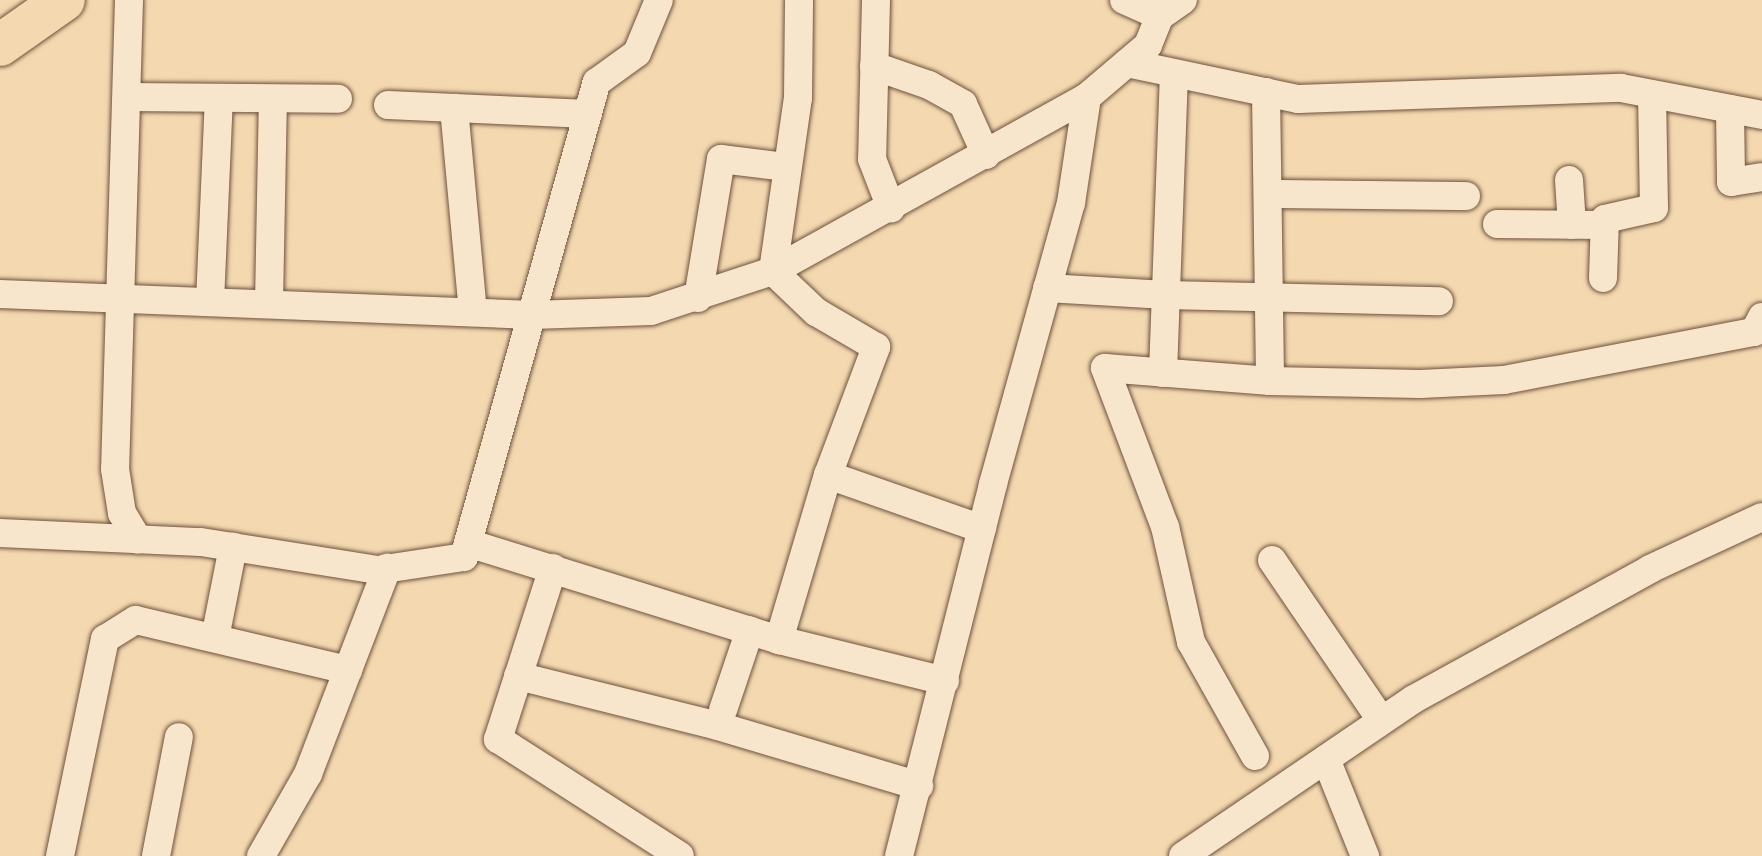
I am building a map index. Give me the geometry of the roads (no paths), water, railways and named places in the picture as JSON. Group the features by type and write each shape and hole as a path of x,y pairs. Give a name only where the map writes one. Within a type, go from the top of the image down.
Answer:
{"main road":[{"path":"0,44 64,0"}],"street":[{"path":"129,0 115,469 122,513 138,540"},
{"path":"0,534 233,547 387,568 464,558 596,82 637,53 659,0"},
{"path":"773,271 798,98 799,0"},
{"path":"876,0 872,159 891,208"},
{"path":"0,294 532,315 650,311 773,271 1087,98 1148,45 1171,8 1124,0"},
{"path":"1128,63 1298,99 1621,88 1762,114"},
{"path":"874,66 929,85 963,104 986,155"},
{"path":"1162,372 1174,74"},
{"path":"1266,92 1270,381"},
{"path":"1603,278 1605,220 1654,208 1652,94"},
{"path":"127,97 338,100"},
{"path":"210,302 219,98"},
{"path":"899,856 1070,203 1087,98"},
{"path":"269,304 274,99"},
{"path":"388,105 588,114"},
{"path":"454,108 473,312"},
{"path":"1730,109 1731,182 1762,177"},
{"path":"698,298 721,159 785,167"},
{"path":"1568,180 1572,225"},
{"path":"1268,194 1466,196"},
{"path":"1498,224 1604,225"},
{"path":"773,271 816,312 876,346 828,475 779,640"},
{"path":"1047,288 1166,295 1440,301"},
{"path":"1256,756 1191,642 1164,527 1105,368 1270,381 1420,384 1504,380 1754,332 1762,317"},
{"path":"828,475 982,529"},
{"path":"1182,856 1381,720 1650,569 1762,517"},
{"path":"468,543 779,640 945,681"},
{"path":"215,638 233,547"},
{"path":"1272,560 1381,720"},
{"path":"261,856 308,774 387,568"},
{"path":"553,568 498,739 680,856"},
{"path":"60,856 105,639 136,620 348,670"},
{"path":"722,710 750,630"},
{"path":"518,676 718,726 919,786"},
{"path":"156,856 180,737"},
{"path":"1326,759 1365,856"}]}
